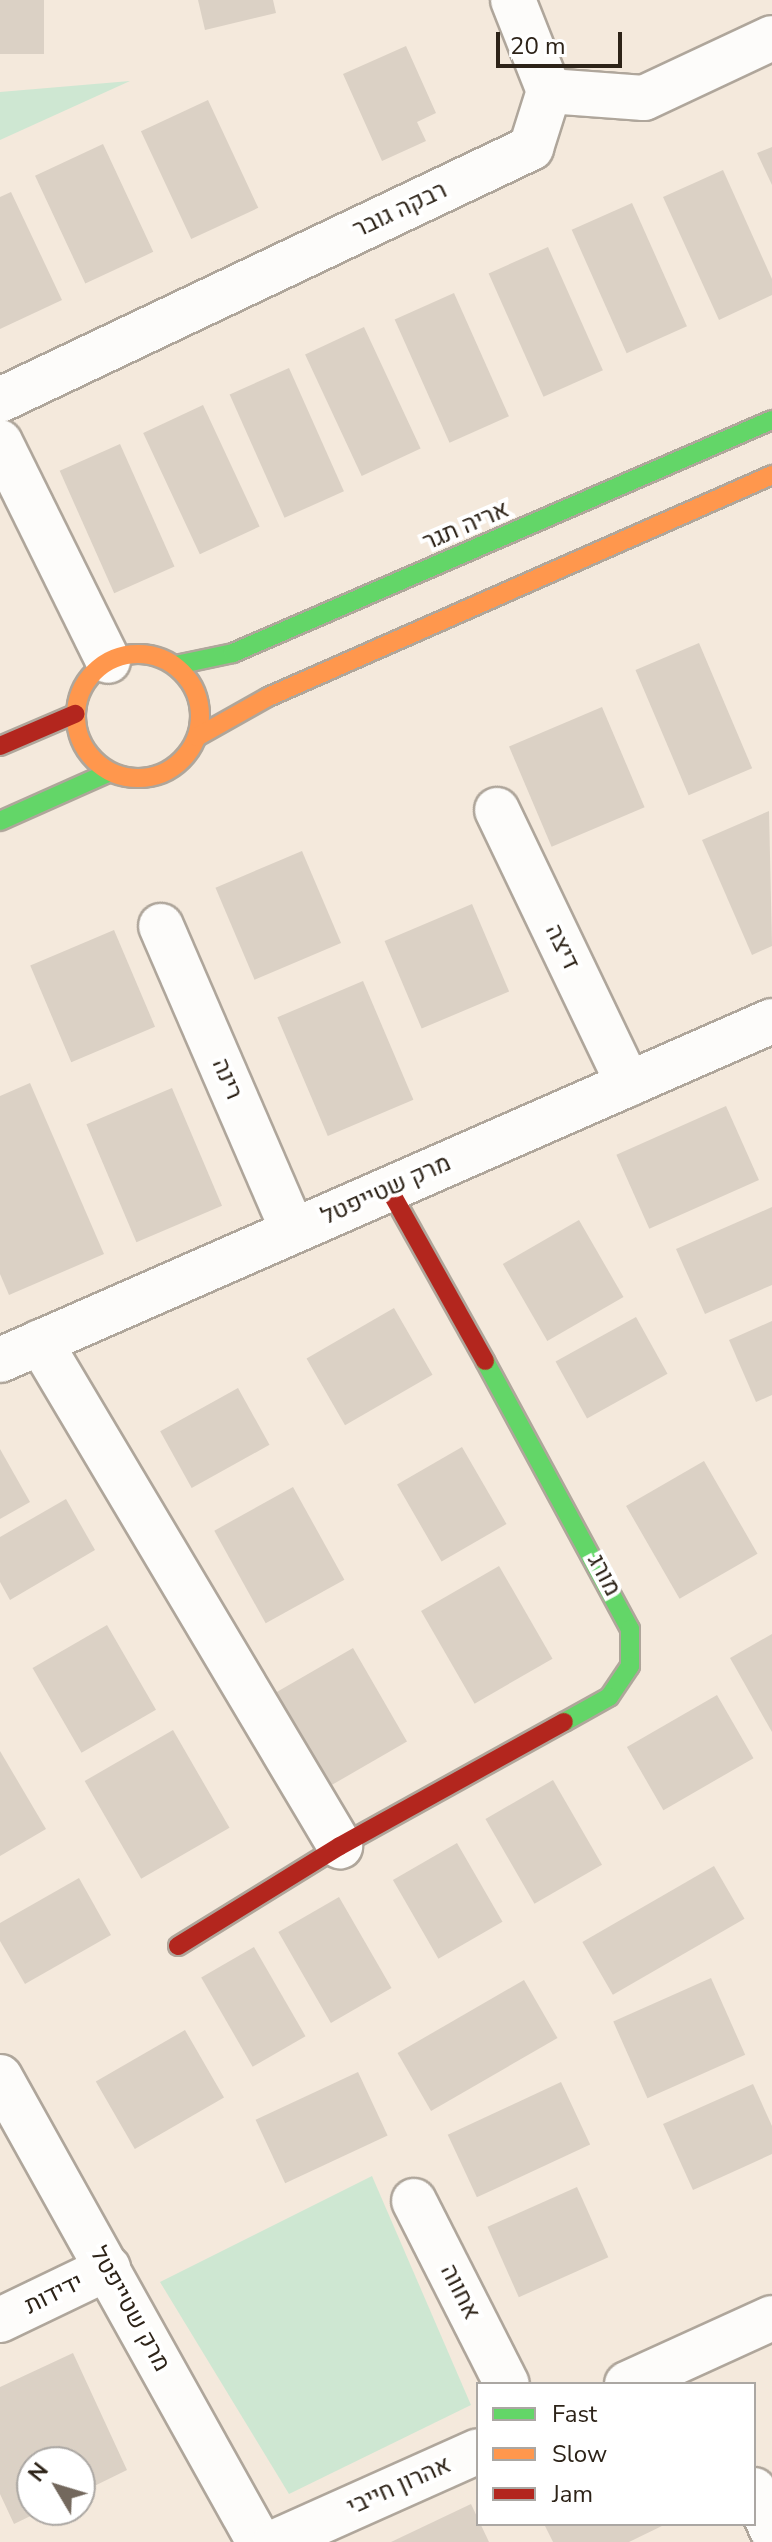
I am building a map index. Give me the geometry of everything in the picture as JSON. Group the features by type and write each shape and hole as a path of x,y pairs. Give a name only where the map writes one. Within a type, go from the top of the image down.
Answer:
{"street":[{"path":"513,0 549,91 644,98 772,38"},
{"name":"רבקה גובר","path":"0,400 531,148 549,91"},
{"name":"אריה תגר","path":"176,665 233,653 772,420"},
{"path":"0,442 108,661"},
{"path":"197,737 268,697 772,475"},
{"path":"0,821 110,772 151,777 187,755 197,737 198,698 176,665 142,653 108,661 79,693 75,714 84,748 110,772"},
{"path":"0,746 75,714"},
{"name":"דיצה","path":"497,810 628,1084"},
{"name":"רינה","path":"161,926 293,1231"},
{"name":"מרק שטייפטל","path":"0,1360 772,1021"},
{"name":"מורג","path":"178,1946 340,1846 609,1697 630,1666 630,1629 614,1592 389,1189"},
{"path":"40,1342 340,1846"},
{"name":"מרק שטייפטל","path":"0,2077 259,2542"},
{"name":"אחווה","path":"414,2201 506,2382"},
{"name":"ידידות","path":"0,2320 108,2268"},
{"path":"637,2382 701,2369 772,2318"},
{"name":"אהרון חייבי","path":"275,2542 476,2452"},
{"path":"756,2494 772,2530"}],"green space":[{"path":"130,81 0,140 0,92"},
{"path":"372,2176 471,2405 289,2494 160,2282"}],"building":[{"path":"0,0 44,0 44,54 0,54"},
{"path":"198,0 273,0 276,13 205,30"},
{"path":"406,46 436,113 417,122 426,141 382,161 343,74"},
{"path":"208,100 258,208 191,239 141,131"},
{"path":"103,144 153,252 85,284 35,176"},
{"path":"772,147 772,185 757,153"},
{"path":"723,170 772,279 772,295 719,320 663,197"},
{"path":"11,192 62,300 0,329 0,197"},
{"path":"632,203 687,326 627,353 572,230"},
{"path":"548,247 603,370 544,397 489,273"},
{"path":"454,293 509,416 450,443 395,319"},
{"path":"364,327 421,448 362,476 305,354"},
{"path":"289,368 344,491 285,518 230,394"},
{"path":"203,405 260,526 200,554 143,433"},
{"path":"120,444 175,566 114,593 60,471"},
{"path":"699,643 752,768 689,795 635,670"},
{"path":"602,707 645,807 552,847 509,746"},
{"path":"769,811 772,946 752,955 702,840"},
{"path":"302,851 341,943 255,980 215,888"},
{"path":"472,904 509,991 422,1029 385,941"},
{"path":"114,930 155,1027 71,1062 30,966"},
{"path":"363,981 413,1100 328,1136 277,1017"},
{"path":"30,1083 104,1254 9,1295 0,1274 0,1096"},
{"path":"172,1088 222,1206 136,1242 86,1124"},
{"path":"726,1106 759,1180 649,1229 616,1155"},
{"path":"772,1207 772,1285 705,1314 676,1249"},
{"path":"579,1220 624,1297 547,1341 503,1264"},
{"path":"394,1308 432,1375 345,1425 307,1358"},
{"path":"636,1317 668,1374 587,1418 556,1362"},
{"path":"772,1321 772,1395 756,1402 729,1340"},
{"path":"238,1388 270,1445 192,1488 160,1431"},
{"path":"462,1447 506,1524 442,1562 397,1484"},
{"path":"0,1449 30,1502 0,1519"},
{"path":"704,1461 758,1554 680,1599 626,1506"},
{"path":"293,1487 344,1580 266,1623 214,1531"},
{"path":"66,1499 95,1550 10,1600 0,1582 0,1537"},
{"path":"499,1566 552,1659 475,1704 421,1611"},
{"path":"107,1625 156,1710 82,1753 33,1668"},
{"path":"772,1634 772,1732 730,1658"},
{"path":"353,1648 407,1742 329,1787 275,1693"},
{"path":"717,1695 754,1758 663,1810 627,1747"},
{"path":"173,1730 230,1828 141,1879 85,1781"},
{"path":"0,1751 46,1829 0,1856"},
{"path":"553,1780 602,1865 534,1904 485,1819"},
{"path":"457,1843 502,1922 438,1959 393,1880"},
{"path":"714,1866 744,1919 613,1995 582,1942"},
{"path":"79,1878 111,1935 25,1984 0,1941 0,1923"},
{"path":"339,1897 392,1988 331,2023 278,1932"},
{"path":"254,1947 306,2036 253,2067 201,1978"},
{"path":"711,1978 745,2055 647,2098 613,2022"},
{"path":"524,1980 558,2038 431,2111 398,2053"},
{"path":"185,2030 224,2098 135,2149 96,2082"},
{"path":"358,2072 388,2135 285,2183 256,2120"},
{"path":"561,2082 590,2145 477,2197 448,2135"},
{"path":"753,2084 772,2126 772,2154 693,2190 663,2124"},
{"path":"577,2187 608,2257 519,2297 487,2227"},
{"path":"73,2353 127,2470 96,2485 96,2446 16,2446 14,2524 0,2494 0,2387"},
{"path":"471,2504 476,2515 476,2526 481,2526 489,2542 391,2542"},
{"path":"545,2526 662,2526 629,2542 553,2542"}],"traffic: fast":[{"path":"176,665 233,653 772,420"},
{"path":"0,821 110,772"},
{"path":"485,1361 630,1629 630,1666 609,1697 564,1722"}],"traffic: slow":[{"path":"197,737 268,697 772,475"},
{"path":"138,654 162,658 182,672 196,692 200,716 196,740 182,760 162,774 138,778 114,774 94,760 80,740 76,716 80,692 94,672 114,658 138,654"}],"traffic: jam":[{"path":"0,746 75,714"},
{"path":"389,1189 485,1361"},
{"path":"178,1946 340,1846 564,1722"}]}
